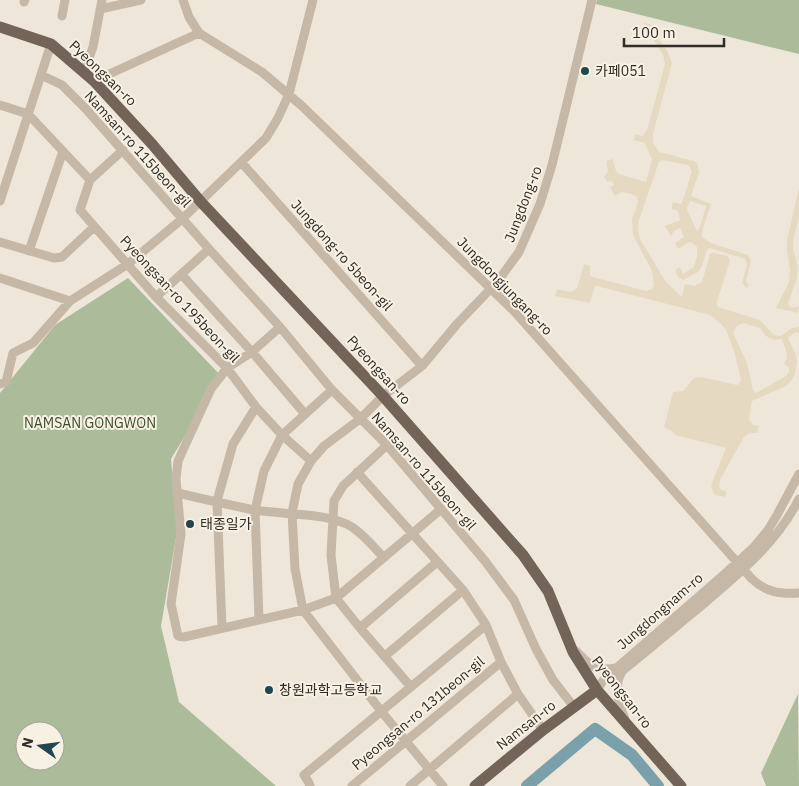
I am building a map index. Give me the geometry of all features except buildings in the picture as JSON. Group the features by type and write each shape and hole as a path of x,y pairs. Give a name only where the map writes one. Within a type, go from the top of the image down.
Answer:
{"main road":[{"name":"Pyeongsan-ro","path":"0,27 51,44 94,81 202,202 383,396 523,555 548,591 573,652 597,690 681,786"},
{"name":"Namsan-ro","path":"475,786 543,730 597,690"}],"street":[{"path":"62,16 65,0"},
{"path":"84,72 93,47 101,5 141,0"},
{"path":"94,81 199,33 183,0"},
{"path":"2,382 13,353 33,343 70,301 128,264 182,219 202,202 266,138 289,94 314,0"},
{"name":"Jungdong-ro","path":"302,610 295,569 292,513 298,484 311,461 324,446 360,419 383,396 422,366 457,324 491,289 519,252 540,204 552,165 592,0"},
{"name":"Jungdongjungang-ro","path":"199,33 262,72 289,94 514,310 758,585 781,594 799,594"},
{"path":"0,202 51,44"},
{"name":"Namsan-ro 115beon-gil","path":"41,75 62,86 86,109 280,328 332,390 387,446 485,562 514,600 536,649 553,680 574,707"},
{"path":"0,105 28,114 90,180"},
{"name":"Pyeongsan-ro 195beon-gil","path":"123,150 90,180 80,210 156,297 227,368 256,407 282,435 311,461"},
{"path":"29,251 62,151"},
{"name":"Jungdong-ro 5beon-gil","path":"241,162 422,366"},
{"path":"0,242 49,258 62,257 94,227"},
{"path":"156,297 209,249"},
{"path":"181,274 305,414"},
{"path":"0,278 70,301"},
{"path":"280,328 252,352 227,368 211,389 178,461 176,479 181,534 171,604 178,636 302,610 336,598 440,510"},
{"path":"258,620 254,510 264,471 282,435 332,390"},
{"path":"222,627 217,501 233,444 256,407"},
{"path":"387,446 343,486 334,501 331,555 336,598 412,687"},
{"path":"357,472 463,590 486,624 501,662 518,694 543,730"},
{"name":"Jungdongnam-ro","path":"740,566 768,530 799,474"},
{"path":"178,494 254,510 292,513 332,520 352,527 367,539 383,557"},
{"name":"Jungdongnam-ro","path":"597,690 740,566 760,554 772,540 799,499"},
{"path":"360,628 437,562"},
{"path":"385,656 463,590"},
{"path":"302,610 405,742 443,786"},
{"path":"310,786 310,782 304,775 486,624"},
{"path":"569,643 592,666 604,670 620,669 617,690 622,713 627,724"},
{"name":"Pyeongsan-ro 131beon-gil","path":"352,786 501,662"},
{"path":"410,786 518,694"}],"green space":[{"path":"597,0 799,0 799,54 596,4"},
{"name":"NAMSAN GONGWON","path":"128,278 221,376 171,459 177,532 161,626 179,702 276,786 0,786 0,393 55,325"},
{"path":"798,694 799,786 766,786 761,773"}],"shaded area":[{"path":"643,22 655,26 655,34 667,50 672,63 653,134 653,142 659,152 697,163 699,172 691,196 711,204 702,231 702,237 711,243 748,255 751,261 746,281 749,286 746,288 742,283 747,265 745,259 710,248 707,249 702,266 698,272 683,280 678,277 675,270 680,267 683,274 694,267 697,247 689,242 678,249 675,243 684,237 680,228 674,231 671,236 665,226 680,220 678,211 671,209 673,202 681,204 683,200 692,171 688,165 662,160 659,162 639,220 640,239 666,282 682,297 685,284 695,286 702,282 710,254 728,256 730,261 717,301 718,307 760,320 774,335 781,336 792,328 799,327 799,333 795,332 788,338 796,355 795,374 786,386 752,401 749,420 753,425 759,426 757,433 750,433 744,437 721,478 719,486 721,490 726,491 725,497 715,495 711,485 726,448 675,435 664,427 673,392 683,391 694,378 701,377 737,385 740,383 741,379 734,351 726,330 721,324 710,315 597,286 595,286 590,303 555,296 557,289 571,292 577,288 584,264 590,266 590,275 593,277 646,291 652,289 654,285 652,271 633,235 632,219 638,202 637,197 622,192 615,196 610,187 614,185 612,181 607,182 604,176 608,172 606,161 613,159 616,171 619,174 646,182 652,160 645,143 634,140 635,134 642,136 647,130 665,64 663,55","holes":["690,201 706,206 697,231 687,208","743,323 760,328 766,336 774,340 782,339 787,358 784,363 789,367 789,372 786,376 755,393 747,363 733,333 737,326"]},
{"path":"799,188 799,218 793,248 798,267 797,278 788,304 792,308 799,306 798,313 776,308 789,282 790,271 787,240"}],"waterway":[{"path":"527,786 595,729 632,755 658,786"}],"place":[{"name":"카페051","path":"585,71"},
{"name":"태종일가","path":"190,524"},
{"name":"창원과학고등학교","path":"269,690"}]}
